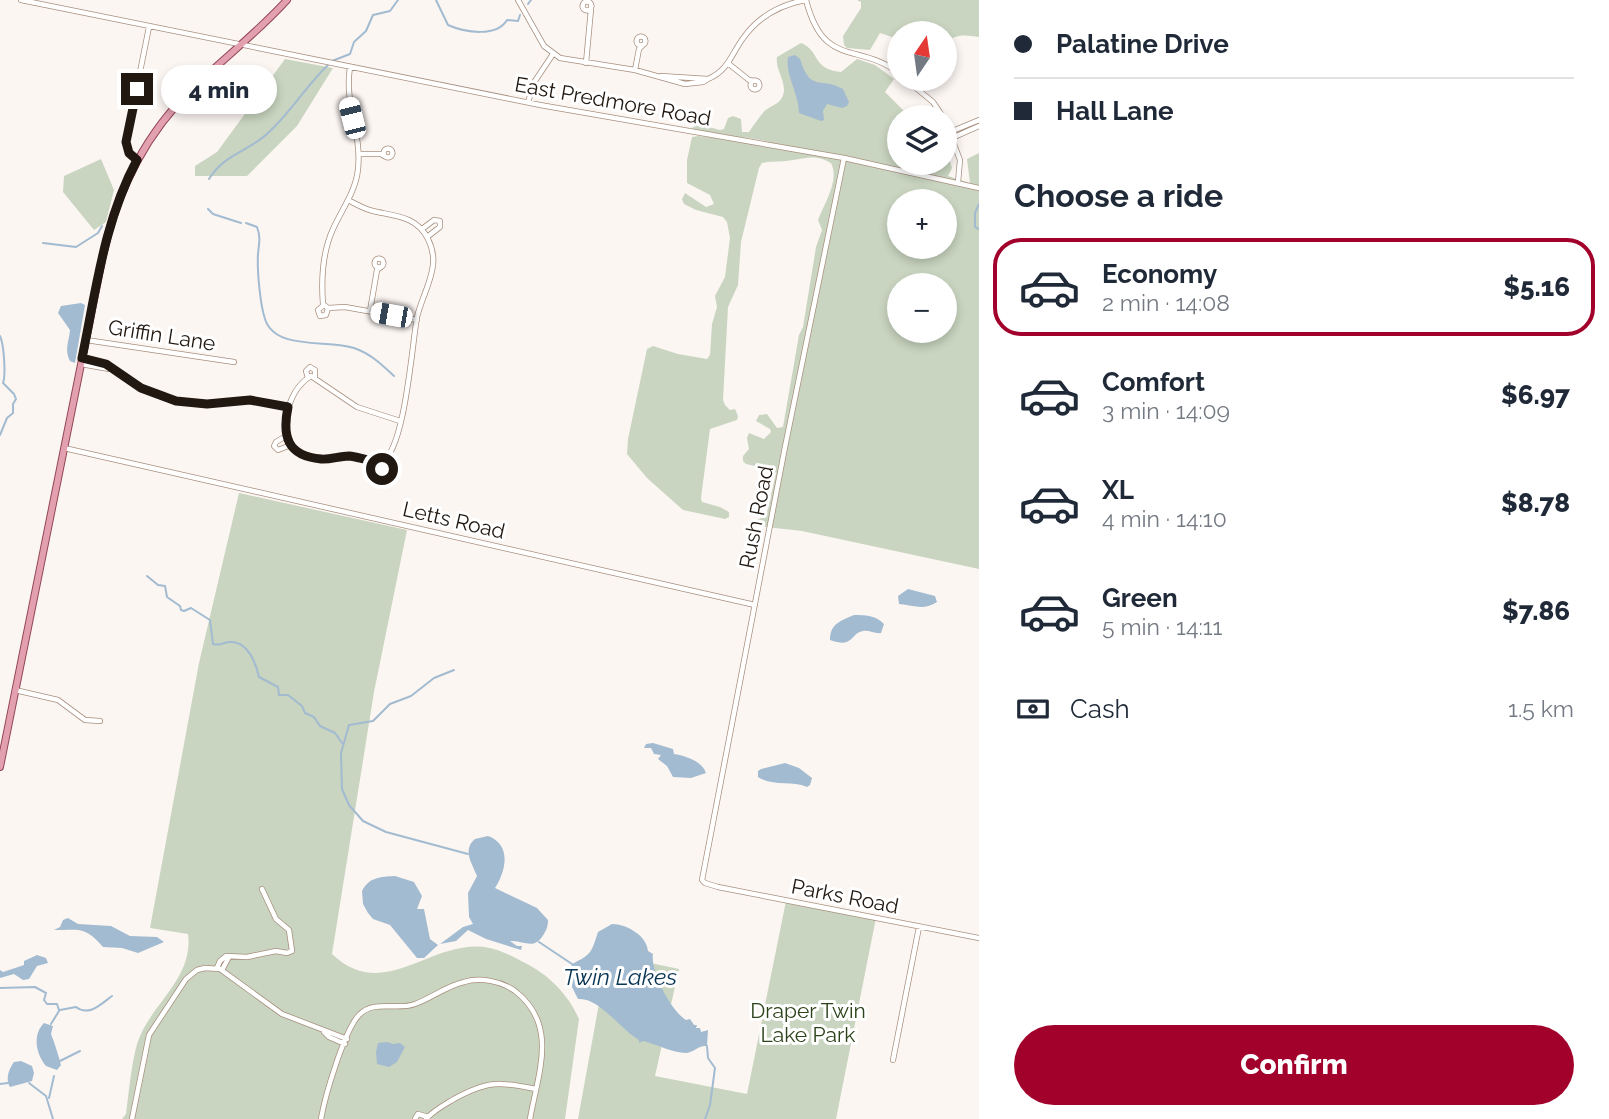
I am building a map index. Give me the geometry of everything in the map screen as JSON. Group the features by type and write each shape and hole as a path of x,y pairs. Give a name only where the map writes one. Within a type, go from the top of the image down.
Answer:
{"main road":[{"path":"0,767 2,746 81,361 108,233 120,196 137,160 173,109 287,0"}],"street":[{"name":"East Predmore Road","path":"20,0 528,102 844,158 979,188"},
{"path":"518,0 539,39 553,54 564,60 635,71 690,84 703,82 729,64 744,37 759,20 785,5 806,0 816,29 826,40 848,54 881,61 887,65"},
{"path":"586,63 590,32 588,11"},
{"path":"137,160 129,153 126,142 149,27"},
{"path":"635,71 640,46"},
{"path":"528,102 535,81 553,54"},
{"path":"729,64 751,82"},
{"path":"350,67 348,98 359,153 356,183 331,232 325,254 321,280 326,307 345,307 417,320"},
{"path":"920,91 935,105"},
{"path":"968,128 979,120"},
{"path":"957,133 979,126"},
{"path":"957,152 960,160 958,183"},
{"path":"359,153 383,153"},
{"name":"Rush Road","path":"705,883 702,880 703,868 844,158"},
{"path":"348,201 372,211 402,216 422,229 432,249 433,264 417,320 408,387 387,459 392,470 389,475 383,473 380,462"},
{"path":"422,229 434,220 440,220 440,227 427,237"},
{"path":"370,312 377,268"},
{"name":"Griffin Lane","path":"86,340 234,362"},
{"path":"81,361 110,369 150,393 176,401 207,404 250,400 288,407"},
{"path":"308,378 306,371 310,368 315,370 315,377"},
{"path":"387,459 380,462 350,456 314,458 300,453 286,436 288,407 294,392 308,378 315,377 357,407 400,421"},
{"path":"286,436 274,446 278,450 291,445"},
{"name":"Letts Road","path":"64,448 755,605"},
{"path":"15,690 58,700 85,720 100,721"},
{"name":"Parks Road","path":"705,883 979,938"},
{"path":"219,969 223,957 255,956 278,951 288,953 292,950 289,930 276,919 262,889"},
{"path":"893,1060 919,927"},
{"path":"132,1119 144,1053 152,1030 190,975 205,968 219,969 275,1009 346,1041"},
{"path":"321,1119 346,1041 361,1013 374,1006 414,1005 465,981 478,980 503,985 526,1000 540,1023 543,1051 530,1119"},
{"path":"415,1119 418,1114 427,1118 442,1105 485,1084 500,1083 536,1089"}],"green space":[{"path":"857,0 979,0 979,37 957,36 957,21 887,21 887,35 880,33 870,50 847,48 843,36 861,8 861,2"},
{"path":"801,43 811,50 820,64 831,70 841,72 857,59 875,65 887,74 885,92 898,105 887,105 887,175 948,175 970,183 967,159 979,153 979,569 802,531 749,525 751,521 766,517 776,473 746,464 743,456 749,449 749,433 764,439 771,432 756,421 759,415 767,414 777,428 783,427 816,247 822,230 818,220 834,177 831,163 820,158 768,162 762,163 759,168 741,242 738,285 728,307 723,400 730,410 735,409 738,416 737,420 710,429 701,498 702,502 729,512 729,517 725,519 683,510 647,478 627,454 647,349 653,346 707,359 710,355 712,324 717,307 715,296 725,277 730,238 727,222 723,217 696,210 684,204 682,199 685,193 706,207 714,204 710,195 687,183 687,160 692,137 777,145 692,128 698,124 724,129 728,118 733,116 741,119 742,132 749,132 765,111 783,95 784,86 777,57"},
{"path":"285,59 333,68 297,126 247,176 195,176 195,166 217,152"},
{"path":"101,159 114,190 106,222 94,230 63,192 64,176"},
{"path":"239,493 407,530 374,692 332,954 351,968 370,973 406,967 444,952 484,947 507,954 537,970 565,995 579,1019 565,1119 122,1119 126,1114 137,1044 151,1017 178,978 188,950 188,934 150,928 199,663"},
{"name":"Draper Twin Lake Park","path":"786,901 876,918 836,1119 578,1119 608,954 679,969 655,1076 747,1094"}],"water":[{"path":"795,55 812,80 843,89 849,102 847,106 842,108 827,104 823,111 824,120 821,121 799,113 788,64 788,57"},
{"path":"81,303 85,305 75,363 70,361 67,353 70,330 58,313 61,306"},
{"path":"908,589 935,596 937,602 923,607 899,604 898,596"},
{"path":"854,615 870,616 881,621 884,624 881,633 859,632 843,643 830,640 834,626"},
{"path":"653,743 673,749 674,754 693,760 701,765 706,773 691,778 673,777 667,766 658,759 661,755 654,754 651,748 644,748 646,744"},
{"path":"785,763 799,768 812,778 810,785 807,787 770,782 758,777 758,771 761,769"},
{"name":"Twin Lakes","path":"488,836 496,840 504,852 502,875 495,888 537,908 548,920 545,933 539,941 528,944 510,941 522,946 521,950 468,930 456,941 440,944 463,927 473,924 469,917 468,893 477,876 469,857 469,848 475,839"},
{"path":"395,876 414,882 422,896 417,909 424,909 430,939 438,945 424,958 417,958 390,925 373,919 363,904 362,891 368,883 380,877"},
{"path":"68,918 78,924 111,926 130,936 157,937 164,942 138,953 122,948 103,947 86,932 54,930"},
{"name":"Twin Lakes","path":"612,924 630,929 644,940 648,951 653,954 658,979 668,999 680,1015 686,1020 690,1019 701,1032 708,1030 707,1046 686,1053 643,1041 639,1043 639,1040 602,1008 578,999 568,979 572,964 592,949 598,932"},
{"path":"37,955 46,958 48,963 37,966 29,979 23,980 14,974 0,978 0,970 3,972 24,965 24,961"},
{"path":"44,1023 53,1026 51,1034 61,1065 57,1070 46,1066 38,1050 38,1033"},
{"path":"378,1043 400,1043 405,1047 397,1062 389,1067 377,1064 376,1052"},
{"path":"21,1061 32,1066 32,1081 10,1087 9,1071 14,1062"}],"waterway":[{"path":"332,61 350,54 354,42 366,31 373,15 390,11 398,0"},
{"path":"436,0 448,25 463,30 489,31 507,20 518,21 520,15"},
{"path":"528,4 531,0"},
{"path":"209,179 222,164 269,132 328,65"},
{"path":"979,204 975,213 975,227 979,229"},
{"path":"208,209 213,214 241,223"},
{"path":"246,223 257,227 258,231 260,296 265,319 271,329 279,336 291,340 343,345 360,350 394,376"},
{"path":"43,243 76,247 98,233 102,226"},
{"path":"0,336 4,360 3,383 16,399 13,413 7,418 0,435"},
{"path":"147,576 158,585 165,586 167,597 180,606 181,610 191,608 210,620 213,644 236,642 246,649 259,677 278,687 279,695 288,695 302,706 305,713 314,717 320,726 335,733 342,743"},
{"path":"454,670 434,678 411,696 390,704 373,721 349,725 341,753 342,789 349,805 363,821 386,832 468,854"},
{"path":"539,942 572,964"},
{"path":"0,988 35,987 46,993 44,1000 47,1004 57,1004 59,1010"},
{"path":"60,1010 76,1007 90,1010 112,996"},
{"path":"51,1024 59,1011"},
{"path":"705,1119 710,1105 715,1068 708,1058 707,1046"},
{"path":"60,1061 80,1051"},
{"path":"49,1098 54,1076"},
{"path":"0,1084 8,1083"},
{"path":"29,1083 46,1096 53,1119"}],"route":[{"path":"137,89 126,147 137,160 120,196 108,233 82,358 106,364 141,388 176,401 216,404 250,400 288,407 286,436 300,453 320,459 350,456 382,462 387,459 392,472 387,475 382,469"}]}
